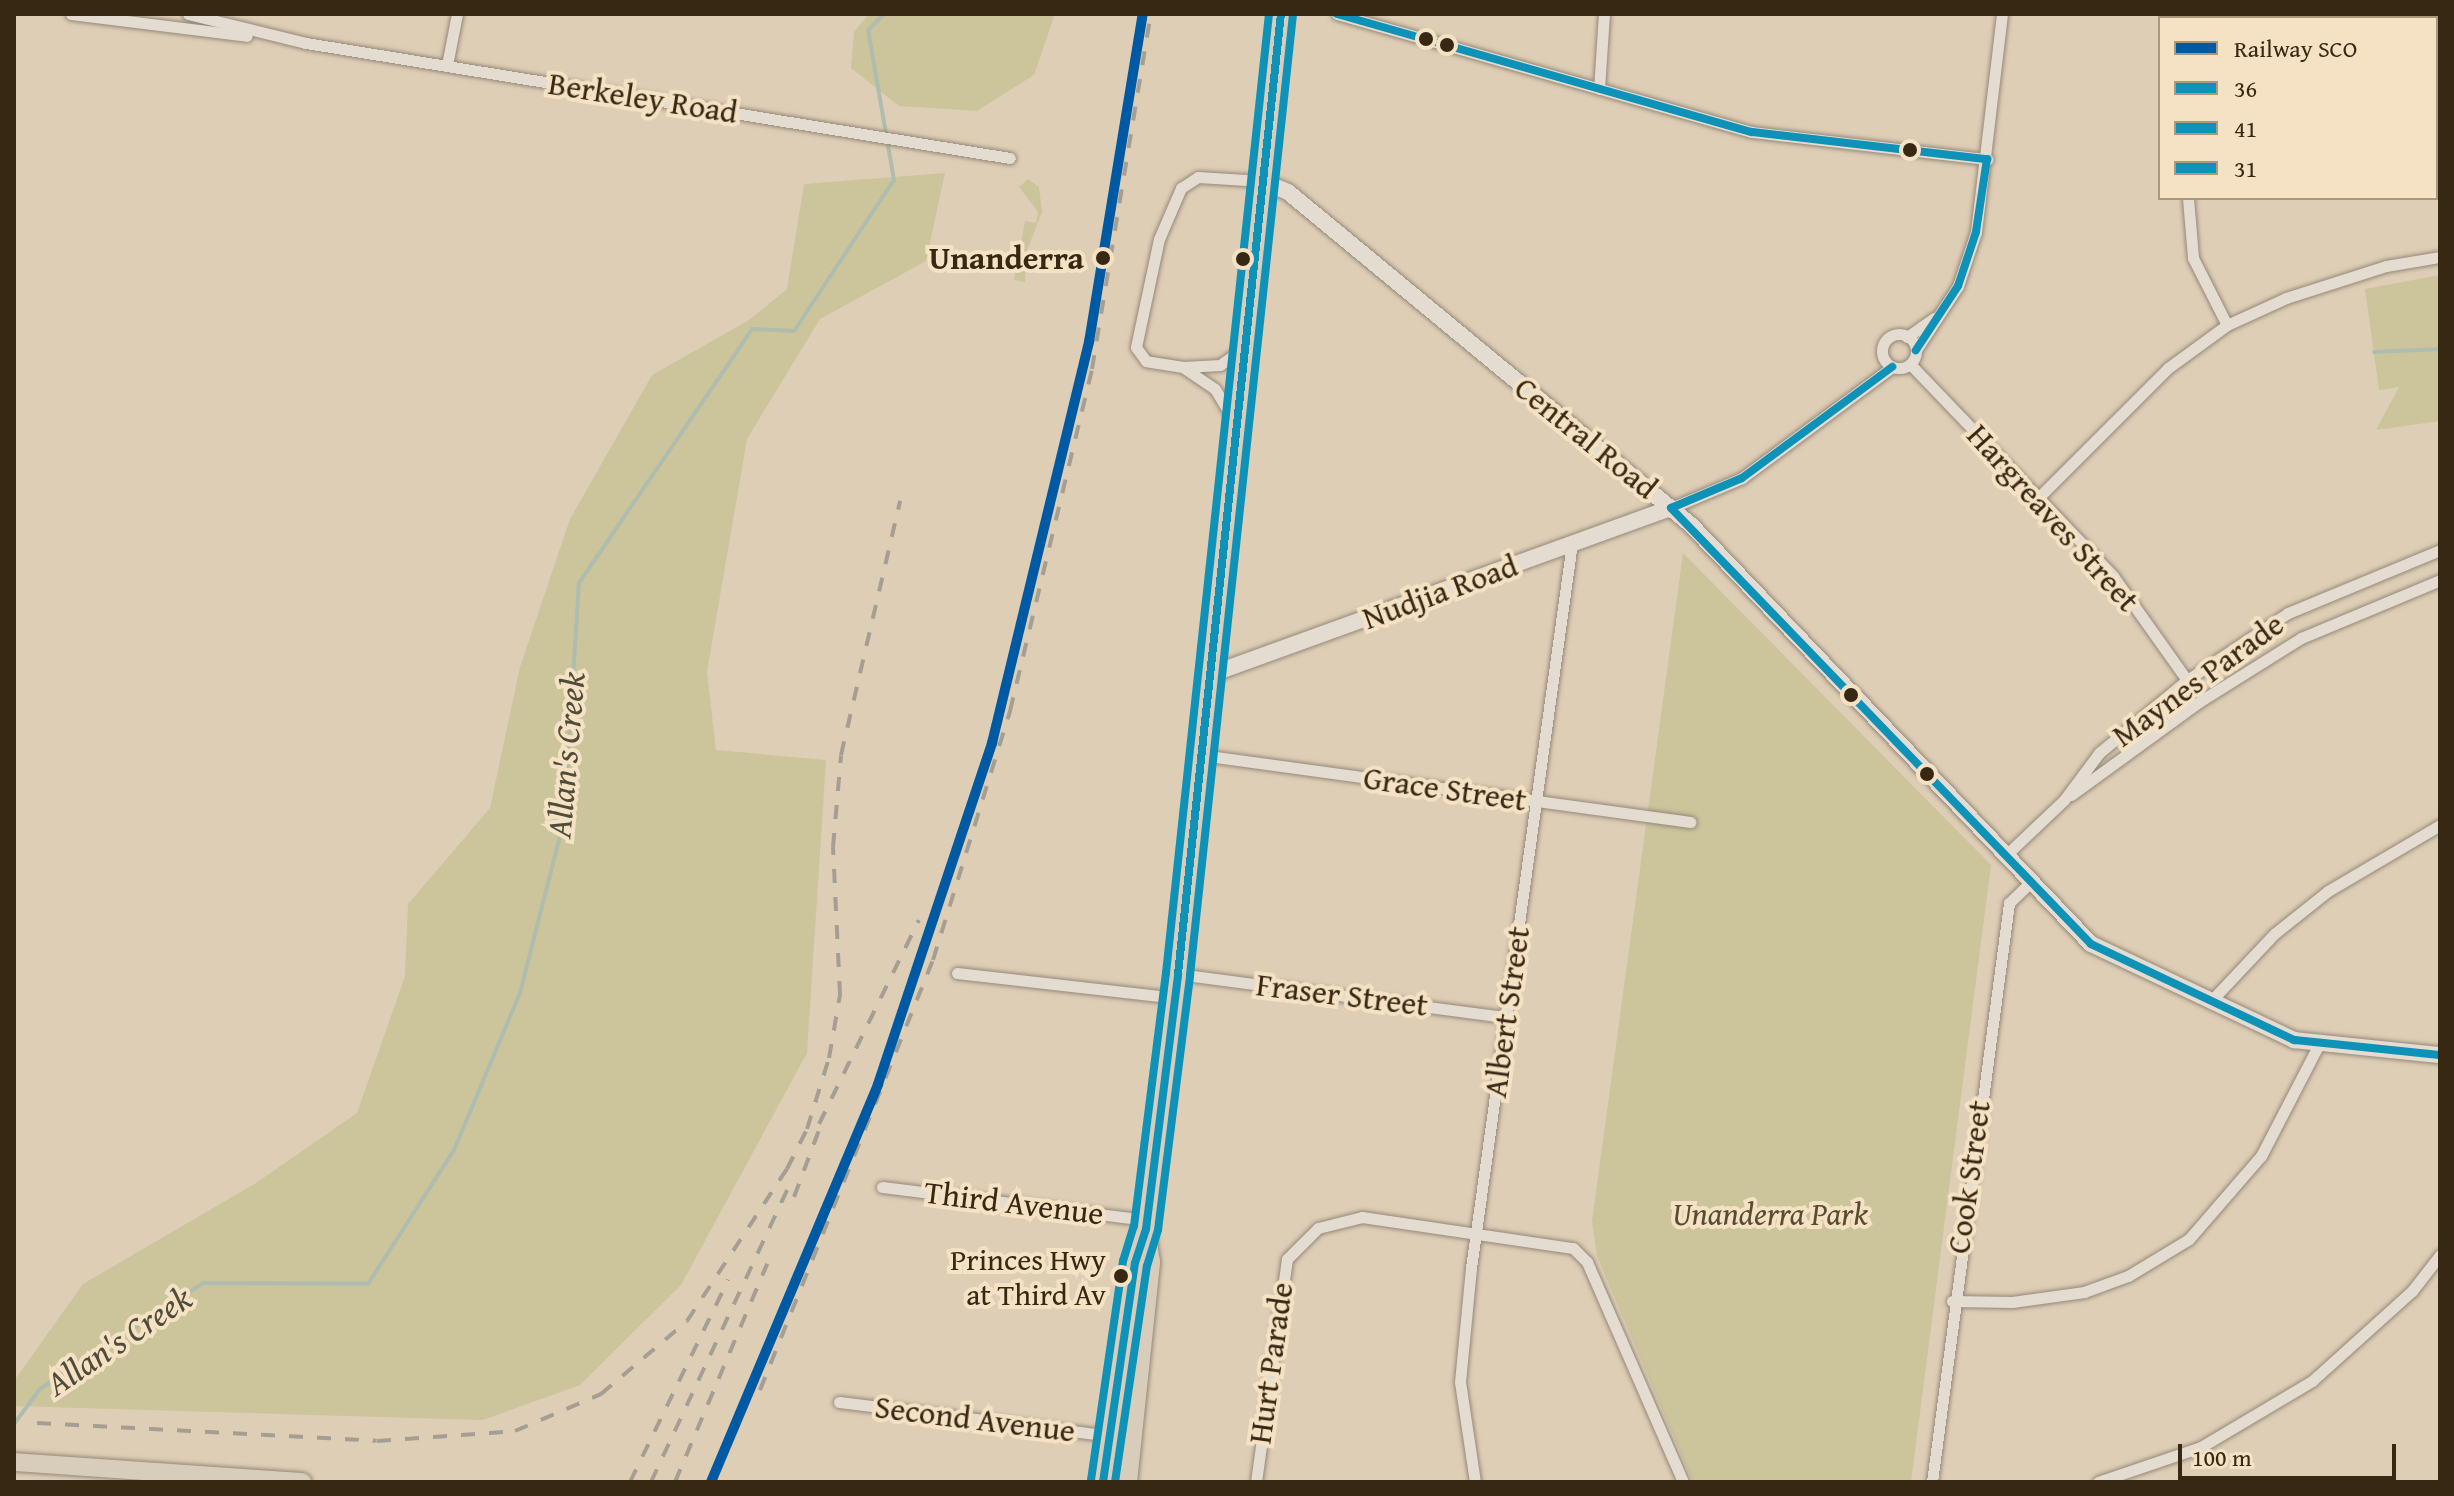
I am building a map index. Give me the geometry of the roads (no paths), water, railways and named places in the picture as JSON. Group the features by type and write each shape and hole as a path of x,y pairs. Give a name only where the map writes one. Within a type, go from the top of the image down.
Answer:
{"main road":[{"path":"1103,1482 1135,1263 1146,1224 1178,974 1281,14"},
{"name":"Central Road","path":"1262,181 1288,192 1671,508 2091,944 2210,1002 2318,1046 2440,1055"},
{"name":"Nudjia Road","path":"1209,675 1671,508"},
{"path":"1128,1482 1135,1440 1151,1262 1146,1224"},
{"path":"1112,1436 1135,1440"},
{"path":"14,1462 302,1482"}],"street":[{"name":"Berkeley Road","path":"71,14 276,38 875,133 1010,158"},
{"name":"Berkeley Road","path":"188,14 276,38"},
{"path":"447,65 457,14"},
{"path":"1337,14 1752,132 1987,159"},
{"path":"1599,89 1604,14"},
{"path":"1888,362 1910,364 1958,286 1976,232 2002,14"},
{"path":"1244,348 1220,365 1183,367 1146,361 1136,350 1165,219 1193,178 1262,181"},
{"path":"2188,200 2193,258 2227,325"},
{"path":"2039,497 2168,368 2227,325 2286,298 2386,266 2440,257"},
{"path":"1671,508 1742,478 1868,381 1888,362 1889,338 1907,337 1938,315"},
{"path":"1907,337 1916,350"},
{"name":"Hargreaves Street","path":"1910,364 2113,576 2187,680"},
{"path":"1183,367 1215,389 1236,424"},
{"name":"Albert Street","path":"1475,1482 1460,1382 1477,1232 1572,543"},
{"name":"Maynes Parade","path":"2064,800 2099,753 2187,680 2288,613 2440,550"},
{"name":"Maynes Parade","path":"2005,856 2064,800 2199,702 2301,638 2440,580"},
{"name":"Grace Street","path":"1201,755 1690,822"},
{"path":"2210,1002 2274,934 2328,891 2440,825"},
{"name":"Cook Street","path":"1932,1482 1952,1301 2009,903 2031,882"},
{"path":"957,973 1175,998"},
{"name":"Fraser Street","path":"1178,974 1506,1017"},
{"path":"1952,1301 2012,1302 2084,1292 2128,1276 2189,1239 2254,1166 2318,1046"},
{"name":"Third Avenue","path":"882,1187 1146,1224"},
{"name":"Hurt Parade","path":"1256,1482 1279,1285 1300,1241 1318,1228 1362,1217 1573,1248 1587,1262 1683,1482"},
{"path":"2098,1482 2201,1447 2312,1381 2412,1291 2440,1255"},
{"name":"Second Avenue","path":"839,1402 1112,1436"}],"waterway":[{"name":"Allan's Creek","path":"14,1424 40,1389 203,1283 368,1284 454,1150 520,993 564,820 579,583 752,329 794,331 894,180 868,30 884,14"},
{"path":"2374,352 2440,349"}],"railway":[{"path":"760,1390 933,960 1010,711 1092,369 1151,14"},
{"path":"37,1423 377,1441 515,1431 601,1394 687,1321 787,1169 807,1129 829,1058 840,995 833,847 841,755 900,501"},
{"path":"819,1124 919,920"},
{"path":"794,1197 822,1122"},
{"path":"651,1482 791,1182"},
{"path":"675,1482 767,1264"},
{"path":"630,1482 728,1280"}],"rail line":[{"name":"SCO","path":"711,1482 878,1084 992,743 1089,342 1143,14"}],"place":[{"name":"Unanderra","path":"1103,258"},
{"name":"Princes Hwy at Third Av","path":"1121,1276"}],"park label":[{"name":"Unanderra Park","path":"1770,1214"}]}
